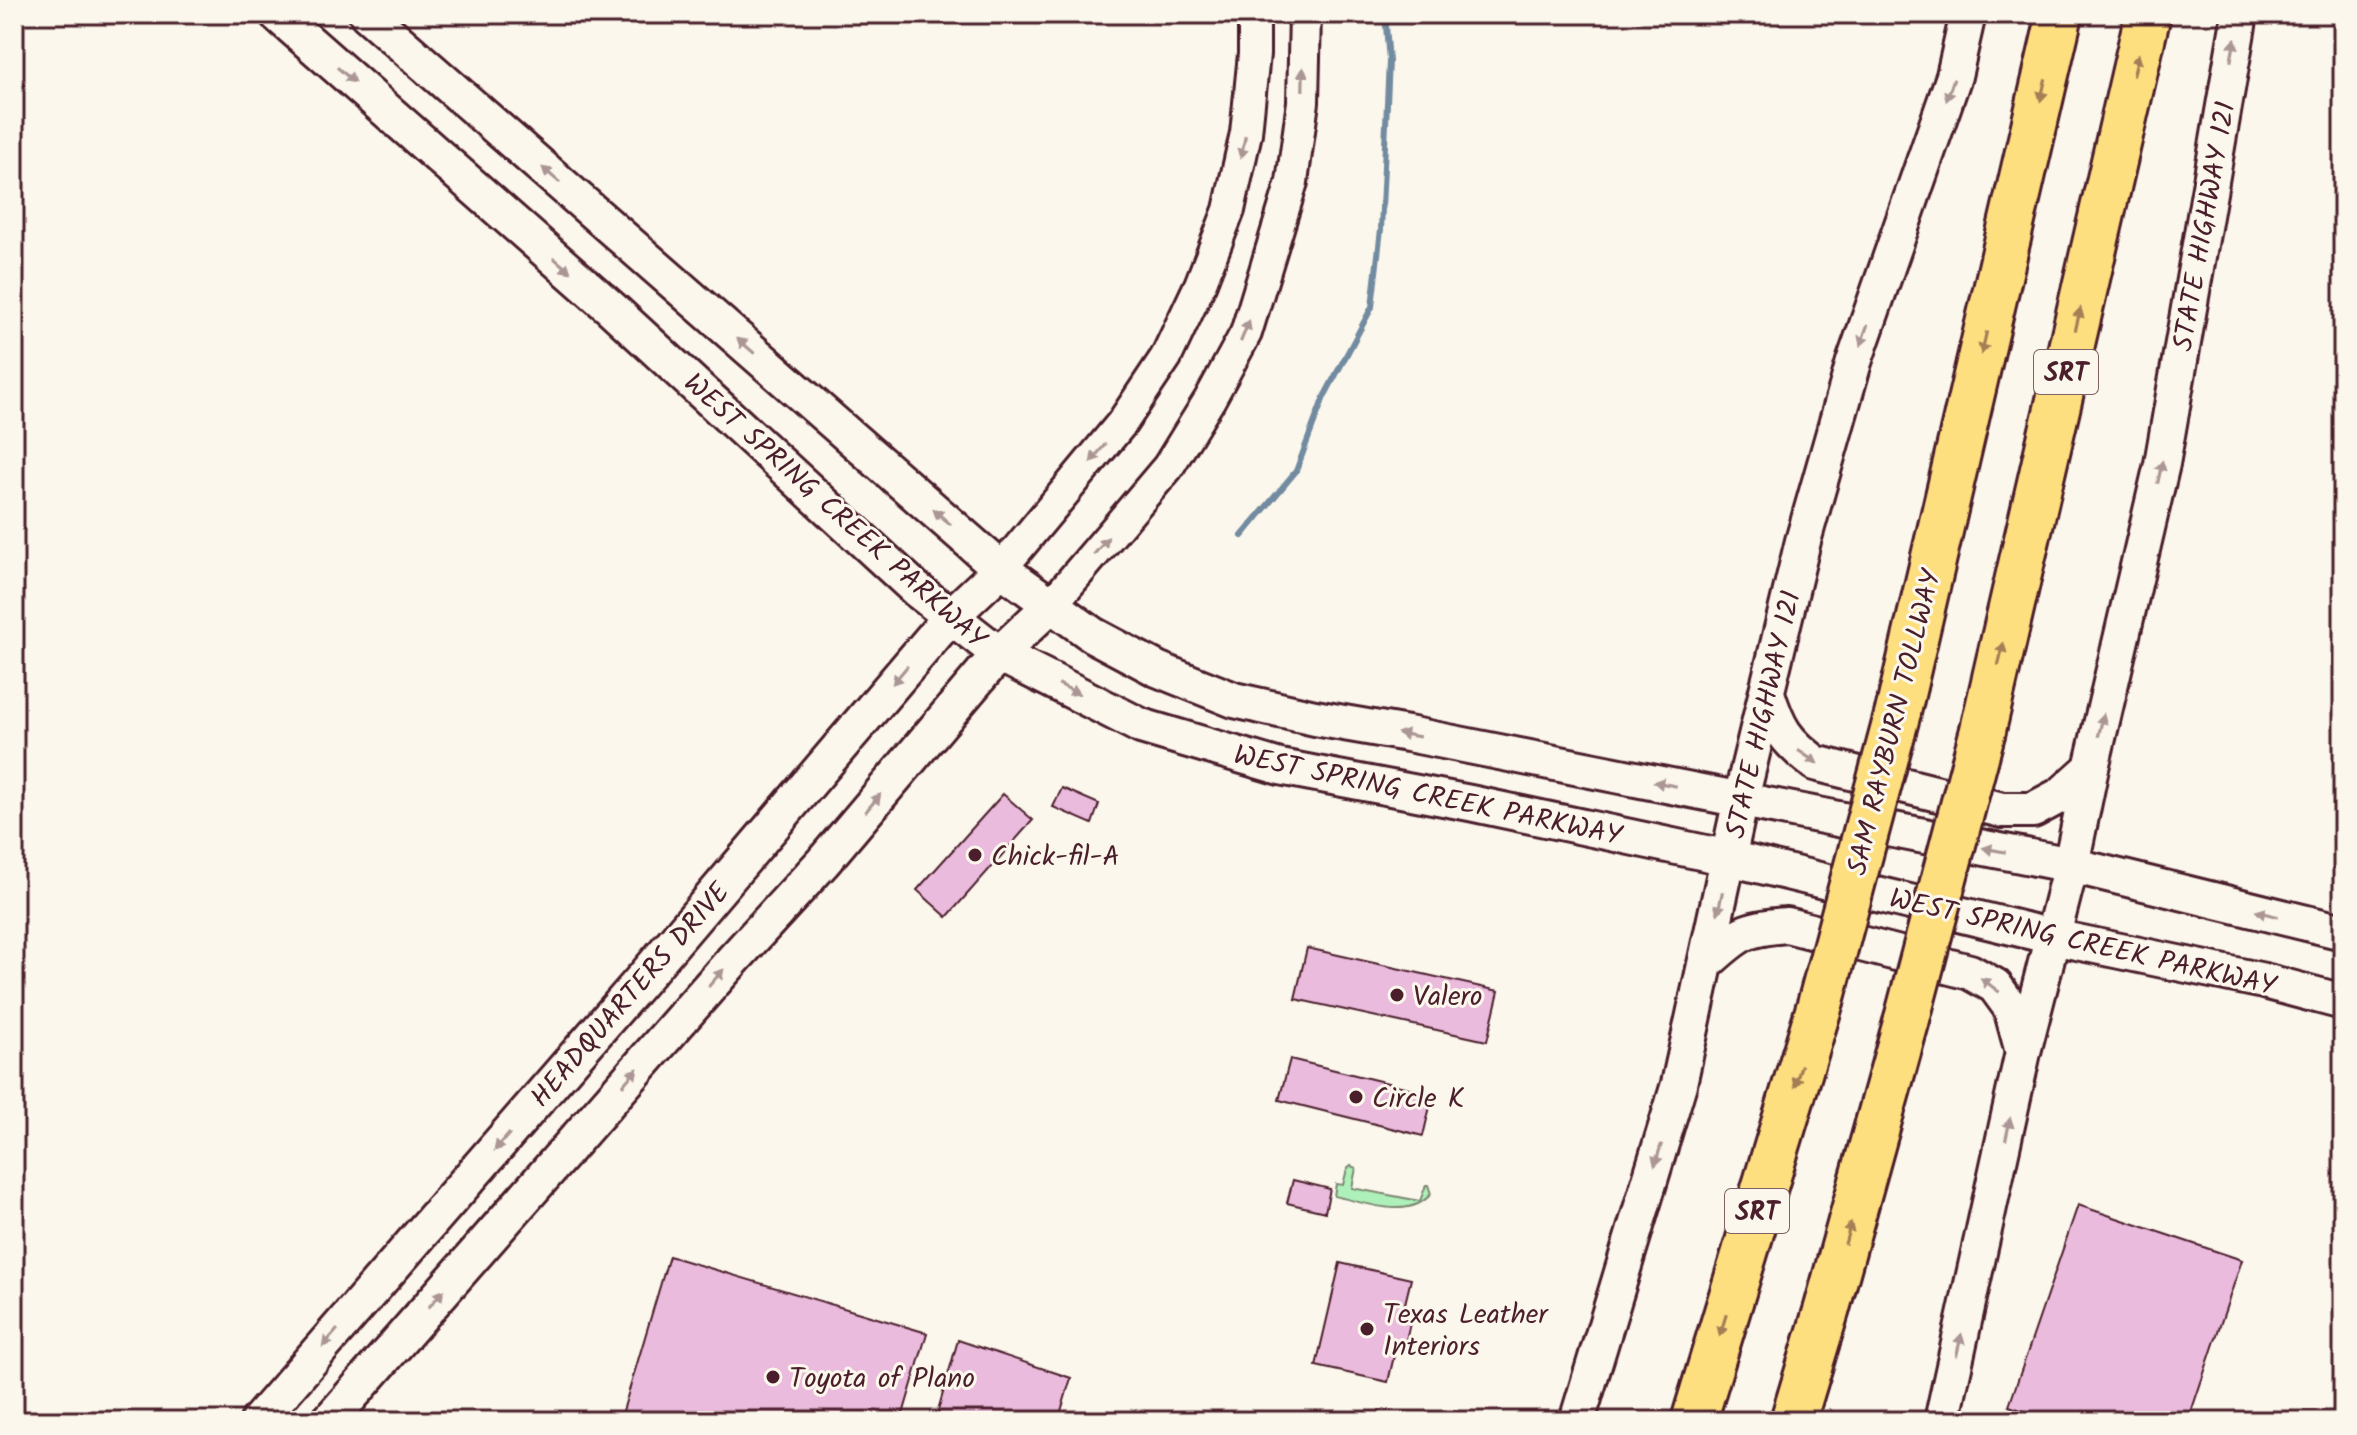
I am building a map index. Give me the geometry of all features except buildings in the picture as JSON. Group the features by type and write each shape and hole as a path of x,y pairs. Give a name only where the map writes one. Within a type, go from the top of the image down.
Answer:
{"highway":[{"name":"SAM RAYBURN TOLLWAY","path":"1694,1421 1821,1001 1898,712 2060,14"},
{"name":"SRT","path":"1793,1421 1907,1019 1983,730 2148,14"},
{"path":"1812,1421 1827,1308"}],"main road":[{"name":"WEST SPRING CREEK PARKWAY","path":"367,14 1001,569 1093,635 1157,669 1234,700 1315,718 2071,865 2343,932"},
{"name":"STATE HIGHWAY 121","path":"1577,1421 1679,1084 1741,799 1803,541 1854,362 1954,76 1968,14"},
{"name":"STATE HIGHWAY 121","path":"1942,1421 2023,1052 2071,865 2162,464 2240,14"},
{"name":"WEST SPRING CREEK PARKWAY","path":"288,17 910,584 999,654 1141,726 1280,767 1470,803 1729,858 2053,937 2264,981 2343,1002"},
{"name":"HEADQUARTERS DRIVE","path":"258,1421 532,1107 951,616 1001,569"},
{"name":"HEADQUARTERS DRIVE","path":"329,1421 733,960 823,862 999,654 1051,605"},
{"path":"1767,693 1773,714 1790,744 1815,763 2002,810 2033,810 2061,795 2091,768"},
{"path":"1707,962 1732,940 1756,927 1787,925 1970,972 1995,986 2011,1008 2023,1052"},
{"path":"532,1107 573,1142"}],"street":[{"path":"1001,569 1122,423 1166,357 1200,285 1229,210 1246,133 1254,54 1254,14"},
{"path":"1051,605 1168,467 1246,333 1292,182 1303,102 1305,14"}],"green space":[{"path":"1351,1166 1356,1168 1352,1188 1420,1201 1428,1185 1431,1194 1421,1202 1410,1207 1398,1208 1334,1196 1336,1184 1343,1185 1347,1169"}],"waterway":[{"path":"1242,536 1296,471 1324,397 1372,307 1381,229 1389,61 1385,14"}],"place":[{"name":"Chick-fil-A","path":"975,855"},
{"name":"Valero","path":"1397,995"},
{"name":"Circle K","path":"1356,1097"},
{"name":"Texas Leather Interiors","path":"1367,1329"},
{"name":"Toyota of Plano","path":"773,1377"}]}
